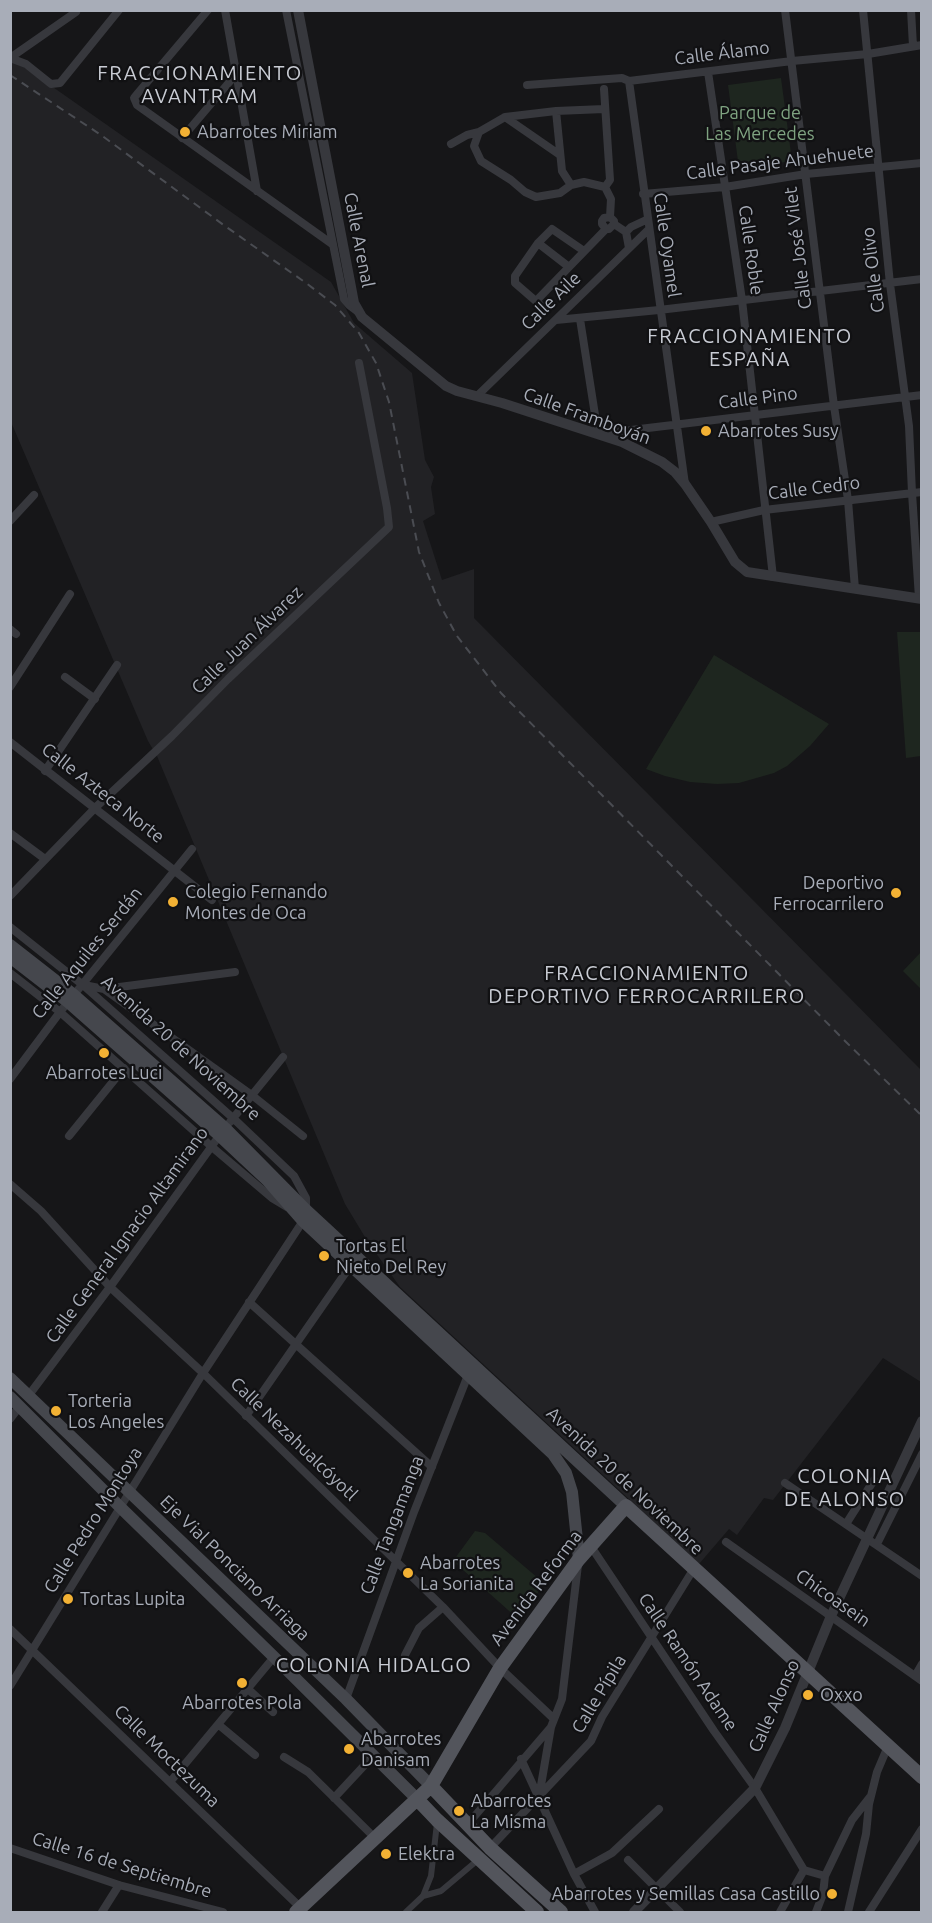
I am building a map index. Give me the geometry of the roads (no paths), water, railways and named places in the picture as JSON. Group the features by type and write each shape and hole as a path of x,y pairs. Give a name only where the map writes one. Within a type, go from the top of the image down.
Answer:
{"main road":[{"name":"Avenida 20 de Noviembre","path":"10,945 68,1003"},
{"name":"Avenida 20 de Noviembre","path":"10,957 226,1128 301,1214 470,1370 626,1506 693,1570 808,1671 921,1777"},
{"name":"Avenida 20 de Noviembre","path":"470,1370 553,1454 566,1473 572,1492 579,1559"},
{"name":"Eje Vial Ponciano Arriaga","path":"10,1378 346,1699 490,1848 561,1912"},
{"name":"Eje Vial Ponciano Arriaga","path":"10,1396 437,1820 537,1912"},
{"name":"Avenida Reforma","path":"301,1911 431,1786 500,1668 579,1559 626,1506"}],"street":[{"path":"10,58 26,64 51,84 60,83 119,10"},
{"path":"208,10 135,98 137,105 332,243"},
{"path":"225,10 257,191"},
{"name":"Calle Arenal","path":"286,10 344,299 357,310"},
{"name":"Calle Arenal","path":"298,10 357,310"},
{"name":"Calle José Vilet","path":"785,10 819,292 848,500 855,589"},
{"name":"Calle Olivo","path":"863,10 890,284 906,396 920,598"},
{"path":"911,10 917,45"},
{"path":"10,58 76,12"},
{"name":"Calle Álamo","path":"527,85 622,78 629,81 868,54 917,45"},
{"name":"Calle Roble","path":"708,72 742,300 773,577"},
{"path":"182,138 237,73"},
{"name":"Calle Oyamel","path":"629,81 646,220 685,484"},
{"path":"604,89 610,180 605,187"},
{"path":"451,144 505,117 556,111 604,109"},
{"path":"556,111 562,171 571,185"},
{"path":"505,117 560,154"},
{"path":"479,132 474,146 481,161 525,192 536,197 560,193 571,185 584,182 605,187"},
{"name":"Calle Pasaje Ahuehuete","path":"643,194 725,187 806,174 921,163"},
{"path":"536,301 610,223 611,199 605,187"},
{"path":"626,232 646,220"},
{"path":"610,223 626,232"},
{"path":"545,309 515,283 514,279 538,243 549,230 555,229 584,251"},
{"name":"Calle Aile","path":"477,396 648,230"},
{"path":"626,232 629,249"},
{"path":"538,243 568,267"},
{"path":"556,320 921,279"},
{"name":"Calle Framboyán","path":"357,310 368,323 434,378 457,391 622,442 662,462 685,484 740,568 747,572 920,598"},
{"path":"580,319 598,434"},
{"name":"Calle Juan Álvarez","path":"10,896 96,807 389,527 359,363"},
{"name":"Calle Pino","path":"598,434 921,395"},
{"name":"Calle Cedro","path":"711,522 764,510 921,492"},
{"path":"10,521 34,495"},
{"path":"10,687 70,594"},
{"path":"45,771 117,665"},
{"path":"65,676 95,699"},
{"name":"Calle Azteca Norte","path":"10,742 212,900"},
{"path":"10,832 45,859"},
{"name":"Calle Aquiles Serdán","path":"10,1079 192,849"},
{"name":"Avenida 20 de Noviembre","path":"10,927 83,985 226,1128"},
{"path":"83,985 104,989 235,972"},
{"name":"Avenida 20 de Noviembre","path":"10,973 68,1003 124,1068 272,1198 301,1214"},
{"path":"104,989 253,1096 303,1136"},
{"name":"Calle General Ignacio Altamirano","path":"28,1395 226,1128 283,1057"},
{"path":"69,1136 124,1068"},
{"name":"Calle Nezahualcóyotl","path":"10,1184 41,1211 110,1287 203,1373 443,1607 552,1723"},
{"name":"Calle Pedro Montoya","path":"10,1686 249,1302 301,1214"},
{"path":"246,1416 353,1262"},
{"path":"249,1302 432,1467"},
{"name":"Calle Tangamanga","path":"346,1699 470,1370"},
{"path":"10,1419 20,1406"},
{"name":"Calle Alonso","path":"634,1912 755,1788 785,1728 831,1616 921,1421"},
{"path":"878,1544 921,1454"},
{"path":"846,1524 874,1480"},
{"path":"785,1483 867,1539 878,1544 921,1576"},
{"name":"Chicoasein","path":"726,1542 918,1678"},
{"name":"Calle Ramón Adame","path":"590,1545 651,1639 755,1788 804,1870"},
{"path":"539,1797 552,1723 562,1699 579,1559"},
{"name":"Calle Pípila","path":"490,1848 591,1741 602,1717 693,1570"},
{"path":"405,1655 419,1628 443,1607"},
{"name":"Calle Moctezuma","path":"10,1629 301,1911"},
{"path":"170,1782 274,1657"},
{"path":"918,1678 921,1664"},
{"path":"248,1689 273,1712"},
{"path":"467,1825 552,1723"},
{"path":"219,1725 255,1755"},
{"path":"848,1912 866,1834 871,1795 877,1772 888,1746"},
{"path":"334,1798 374,1755"},
{"path":"284,1757 308,1772 376,1839"},
{"path":"521,1759 574,1874 595,1912"},
{"path":"816,1912 823,1894 825,1876 852,1820 871,1795"},
{"path":"574,1874 612,1854 658,1809"},
{"path":"406,1912 414,1910 431,1876 437,1820"},
{"path":"869,1912 921,1829"},
{"name":"Calle 16 de Septiembre","path":"10,1848 119,1885 223,1912"},
{"path":"423,1896 441,1891 479,1858"},
{"path":"628,1860 680,1912"},
{"path":"780,1912 804,1870 825,1876"},
{"path":"102,1912 119,1885"}],"railway":[{"path":"10,75 101,135 335,305 359,333 376,363 389,402 419,552 439,603 457,636 501,693 922,1116"}],"place":[{"name":"Abarrotes Miriam","path":"185,132"},
{"name":"Abarrotes Susy","path":"706,431"},
{"name":"Deportivo Ferrocarrilero","path":"896,893"},
{"name":"Colegio Fernando Montes de Oca","path":"173,902"},
{"name":"Abarrotes Luci","path":"104,1053"},
{"name":"Tortas El Nieto Del Rey","path":"324,1256"},
{"name":"Torteria Los Angeles","path":"56,1411"},
{"name":"Abarrotes La Sorianita","path":"408,1573"},
{"name":"Tortas Lupita","path":"68,1599"},
{"name":"Abarrotes Pola","path":"242,1683"},
{"name":"Oxxo","path":"808,1695"},
{"name":"Abarrotes Danisam","path":"349,1749"},
{"name":"Abarrotes La Misma","path":"459,1811"},
{"name":"Elektra","path":"386,1854"},
{"name":"Abarrotes y Semillas Casa Castillo","path":"832,1894"}],"district":[{"name":"FRACCIONAMIENTO AVANTRAM","path":"200,84"},
{"name":"FRACCIONAMIENTO ESPAÑA","path":"750,348"},
{"name":"FRACCIONAMIENTO DEPORTIVO FERROCARRILERO","path":"647,984"},
{"name":"COLONIA DE ALONSO","path":"845,1488"},
{"name":"COLONIA HIDALGO","path":"374,1665"}],"park label":[{"name":"Parque de Las Mercedes","path":"760,123"}]}
